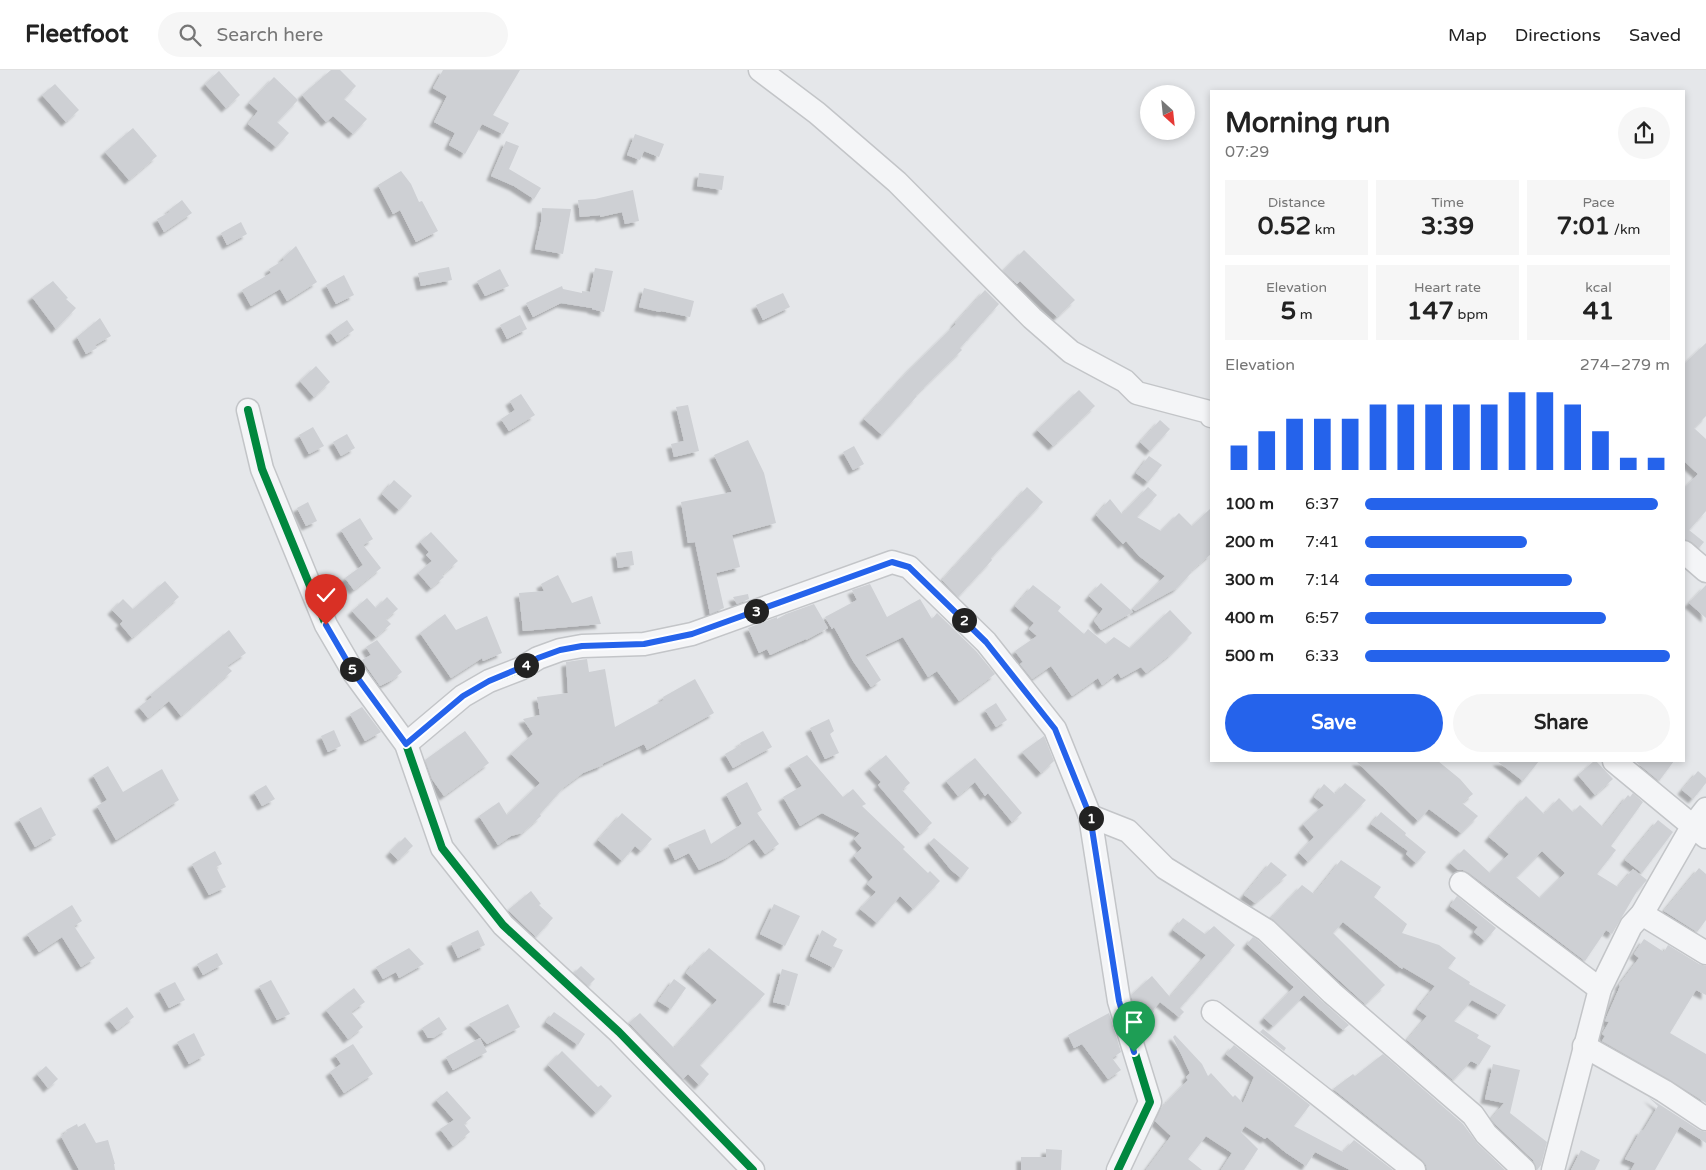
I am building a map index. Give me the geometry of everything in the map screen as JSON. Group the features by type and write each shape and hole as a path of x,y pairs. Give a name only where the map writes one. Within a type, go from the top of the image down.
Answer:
{"street":[{"path":"760,70 817,113 896,182 1032,318 1071,352 1126,381 1137,392 1209,412 1210,414"},
{"path":"248,410 262,469 326,625 354,673 406,744 442,848 503,926 619,1032 753,1170"},
{"path":"1685,553 1706,571"},
{"path":"406,744 463,696 489,681 560,650 582,646 644,644 692,634 892,562 909,567 986,642 1055,729 1090,816 1119,1001 1150,1102 1118,1170"},
{"path":"1615,762 1699,832"},
{"path":"1553,1170 1600,989 1631,926 1642,914 1699,832 1706,809"},
{"path":"1090,816 1128,831 1164,868 1266,930 1332,993 1473,1115 1486,1134 1524,1170"},
{"path":"1461,883 1600,989"},
{"path":"1642,914 1706,953"},
{"path":"1213,1012 1414,1170"},
{"path":"1584,1046 1664,1091 1706,1119"}],"building":[{"path":"331,70 340,70 356,86 344,99 367,119 353,134 333,116 326,122 302,95"},
{"path":"443,70 520,70 493,115 509,123 503,134 482,124 465,154 449,145 455,133 434,122 447,96 433,88"},
{"path":"219,71 240,95 226,108 205,84"},
{"path":"274,77 298,100 277,122 289,133 276,147 248,124 258,111 249,103"},
{"path":"55,84 79,110 66,122 42,95"},
{"path":"133,128 157,156 129,180 105,152"},
{"path":"635,134 664,144 659,157 644,151 640,160 627,155"},
{"path":"506,141 519,146 509,169 541,188 534,199 514,186 491,176"},
{"path":"401,171 411,184 419,202 422,201 438,231 416,242 400,210 393,214 378,185"},
{"path":"699,173 724,176 722,190 697,186"},
{"path":"633,190 639,221 625,224 622,212 600,217 600,215 580,217 578,200 595,199"},
{"path":"182,200 192,213 164,232 157,219 170,212 169,210"},
{"path":"542,208 571,209 563,254 535,249"},
{"path":"241,222 247,234 227,245 221,233"},
{"path":"296,246 317,282 287,301 280,289 251,306 242,290 271,273 269,269 284,260 283,258"},
{"path":"1024,250 1075,300 1057,317 1020,281 1017,284 1003,271"},
{"path":"449,267 452,280 421,286 418,273"},
{"path":"595,268 613,271 604,312 561,303 533,317 526,303 562,286 563,289 582,293 582,291 590,292"},
{"path":"500,269 509,286 485,296 477,281"},
{"path":"344,275 354,295 336,304 326,285"},
{"path":"53,281 68,298 66,299 76,308 56,329 32,297"},
{"path":"644,288 694,301 690,317 639,307"},
{"path":"985,290 999,304 960,348 962,350 916,395 882,435 864,419 911,368 956,324"},
{"path":"783,293 790,307 763,320 756,305"},
{"path":"520,315 527,329 507,339 500,325"},
{"path":"100,318 111,336 95,345 97,348 86,354 77,337"},
{"path":"347,320 354,330 337,342 330,332"},
{"path":"1706,343 1706,416 1694,428 1706,439 1706,511 1689,530 1704,542 1699,548 1685,539 1685,488 1698,474 1685,462 1685,363"},
{"path":"316,366 330,382 314,397 300,381"},
{"path":"1079,390 1095,406 1053,446 1037,430"},
{"path":"521,394 535,415 509,431 501,419 515,410 510,401"},
{"path":"688,405 699,451 674,457 671,444 684,441 676,407"},
{"path":"1160,420 1170,429 1150,451 1140,442"},
{"path":"313,427 324,446 309,454 299,435"},
{"path":"347,434 355,448 341,456 333,442"},
{"path":"748,440 764,473 776,523 732,535 740,567 716,573 724,608 710,614 695,542 688,543 681,502 732,492 714,455"},
{"path":"854,446 864,464 853,470 843,452"},
{"path":"1149,456 1162,465 1148,482 1136,473"},
{"path":"394,480 412,496 399,510 382,494"},
{"path":"1027,487 1043,502 958,597 942,580"},
{"path":"1148,487 1157,495 1137,517 1161,531 1179,513 1192,526 1210,509 1210,555 1191,571 1177,588 1135,611 1133,609 1165,576 1139,556 1126,541 1123,544 1096,515 1110,499 1122,514"},
{"path":"308,502 317,521 306,526 297,508"},
{"path":"360,518 373,539 363,545 381,568 354,590 345,578 363,565 341,530"},
{"path":"431,532 458,561 431,588 418,573 432,561 426,555 429,552 420,542"},
{"path":"632,551 634,565 618,568 616,553"},
{"path":"558,575 572,603 592,596 601,624 523,631 519,593 544,591 541,584"},
{"path":"165,581 179,597 132,638 120,624 123,621 112,610 123,599 133,609"},
{"path":"1101,583 1133,612 1101,630 1094,621 1103,609 1089,596"},
{"path":"870,584 887,617 920,599 932,619 937,613 976,651 995,674 959,701 937,671 928,677 903,637 865,655 881,680 871,687 853,661 834,627 832,629 825,617 857,600 852,590"},
{"path":"1033,585 1061,607 1058,611 1084,634 1088,629 1106,644 1114,637 1130,648 1170,610 1192,633 1171,654 1146,673 1141,667 1121,678 1118,673 1102,685 1098,678 1072,696 1051,666 1032,679 1020,664 1023,662 1015,651 1037,636 1029,629 1034,623 1015,606"},
{"path":"1706,585 1706,618 1689,603"},
{"path":"748,594 749,599 737,604 733,597"},
{"path":"387,597 398,609 386,619 391,624 376,637 352,611 367,598 376,608"},
{"path":"814,604 828,628 806,640 770,655 767,649 759,653 748,628"},
{"path":"445,614 456,630 487,616 502,653 483,661 482,658 451,678 420,633"},
{"path":"229,630 246,653 227,666 232,671 181,716 169,701 148,718 139,707 152,697 150,695"},
{"path":"377,640 402,672 380,686 362,660 371,655 366,647"},
{"path":"587,659 589,672 605,669 615,727 664,700 663,697 695,679 714,713 647,750 644,744 583,773 564,787 540,814 541,816 522,833 511,836 498,845 479,816 499,802 507,815 540,783 511,754 533,734 523,719 540,715 537,697 568,693 566,662"},
{"path":"996,703 1007,720 996,727 985,710"},
{"path":"362,707 381,732 365,741 350,714"},
{"path":"829,719 834,731 830,734 839,753 825,759 810,728"},
{"path":"334,730 341,746 328,752 321,736"},
{"path":"465,731 489,763 444,796 432,779 425,760"},
{"path":"763,731 772,747 733,768 725,754 741,745 740,743"},
{"path":"1044,736 1054,761 1041,773 1022,752"},
{"path":"807,755 843,797 853,789 866,804 862,806 905,847 903,849 928,873 930,871 940,881 913,909 900,896 877,923 860,909 876,892 867,884 873,877 854,856 862,848 854,839 860,833 822,813 800,826 783,797 802,786 789,765"},
{"path":"886,755 910,783 902,790 932,823 920,834 878,785 881,782 869,769"},
{"path":"975,758 1022,813 1012,822 988,793 985,796 975,782 958,796 946,781"},
{"path":"1357,762 1439,762 1460,779 1473,794 1462,803 1478,816 1461,833 1429,809 1418,821"},
{"path":"1498,762 1538,762 1523,781"},
{"path":"1593,762 1597,762 1613,779 1595,795 1578,775"},
{"path":"1636,762 1673,762 1659,781"},
{"path":"108,766 123,792 162,769 179,800 116,840 97,806 107,800 93,775"},
{"path":"1698,771 1706,778 1706,783 1693,799 1682,790"},
{"path":"747,782 762,810 757,813 779,844 765,854 754,839 726,858 699,870 689,853 675,860 668,845 705,829 711,844 742,824 726,794"},
{"path":"1345,783 1366,800 1308,862 1299,853 1314,837 1303,824 1324,805 1314,797 1324,784 1335,794"},
{"path":"266,785 275,799 262,806 254,792"},
{"path":"1633,793 1643,802 1611,846 1616,850 1597,874 1618,887 1633,869 1647,880 1637,891 1612,934 1606,930 1585,961 1469,873 1458,870 1450,863 1464,849 1490,873 1509,854 1489,837 1526,796 1544,814 1559,798 1573,812 1580,805 1603,827 1628,795 1630,797","holes":["1542,851 1565,873 1540,898 1516,877"]},
{"path":"41,807 56,835 35,847 19,819"},
{"path":"1381,812 1426,852 1416,863 1406,854 1408,851 1371,824"},
{"path":"622,813 652,839 641,851 635,846 622,861 598,840"},
{"path":"1658,820 1673,832 1642,873 1625,860"},
{"path":"405,837 413,846 398,860 390,852"},
{"path":"934,838 969,868 961,878 951,870 929,843"},
{"path":"215,851 222,864 216,867 226,887 209,895 192,864"},
{"path":"1341,860 1381,887 1374,897 1407,924 1402,933 1439,945 1456,958 1448,968 1470,982 1469,984 1506,1005 1499,1015 1472,1000 1454,1021 1479,1035 1477,1038 1491,1046 1479,1065 1471,1061 1453,1080 1407,1040 1427,1016 1417,1009 1435,986 1403,967 1402,969 1343,922 1333,933 1385,985 1365,1004 1271,918 1302,885 1314,894"},
{"path":"1271,862 1287,875 1255,903 1244,895"},
{"path":"1699,868 1706,874 1706,920 1697,932 1664,911"},
{"path":"531,891 541,904 539,905 553,918 536,937 508,910"},
{"path":"1457,896 1496,928 1485,941 1474,932 1478,927 1450,906"},
{"path":"774,904 800,916 785,946 760,934"},
{"path":"72,905 82,921 74,926 95,958 81,967 62,937 39,952 27,934"},
{"path":"1183,918 1205,934 1214,926 1235,945 1180,1008 1184,1012 1179,1017 1160,1002 1153,1010 1154,1012 1143,1021 1136,1013 1131,995 1152,976 1170,997 1206,955 1173,930"},
{"path":"478,930 485,945 458,958 451,943"},
{"path":"822,930 837,939 833,946 843,950 834,968 810,956"},
{"path":"1253,937 1349,1025 1343,1030 1304,995 1273,1026 1264,1018 1294,987 1247,944"},
{"path":"1644,939 1664,952 1668,945 1699,964 1706,966 1706,995 1696,990 1670,1033 1706,1054 1706,1103 1602,1041 1605,1036 1602,1034 1609,1022 1605,1021 1619,985 1639,958 1634,954"},
{"path":"409,948 424,964 399,978 396,972 383,979 376,967"},
{"path":"709,948 765,994 700,1065 709,1074 699,1085 688,1074 683,1079 629,1023 640,1013 674,1048 717,1000 686,973 695,961"},
{"path":"217,953 223,964 203,975 197,964"},
{"path":"581,966 595,979 588,986 574,973"},
{"path":"782,969 798,974 789,1006 773,1002"},
{"path":"674,979 686,988 671,1009 658,1001"},
{"path":"271,980 290,1014 277,1020 259,986"},
{"path":"175,982 185,1000 169,1008 159,990"},
{"path":"354,988 365,1002 351,1012 363,1027 348,1039 326,1010"},
{"path":"508,1004 520,1027 487,1044 469,1024"},
{"path":"127,1007 134,1017 117,1030 109,1020"},
{"path":"554,1012 585,1034 578,1045 546,1022"},
{"path":"1109,1013 1121,1052 1112,1058 1121,1070 1108,1079 1082,1044 1074,1048 1068,1035"},
{"path":"439,1017 447,1029 433,1038 428,1038 422,1028"},
{"path":"1263,1029 1286,1048 1284,1051 1260,1032"},
{"path":"194,1033 205,1055 189,1064 177,1042"},
{"path":"1175,1035 1202,1064 1208,1076 1211,1073 1233,1097 1235,1095 1243,1103 1254,1077 1226,1054 1234,1045 1310,1105 1294,1126 1343,1152 1354,1140 1393,1170 1350,1170 1315,1152 1306,1166 1267,1137 1265,1139 1245,1126 1241,1132 1258,1149 1244,1170 1221,1170 1232,1153 1206,1136 1188,1159 1202,1170 1146,1170 1171,1136 1155,1121 1162,1107 1188,1080 1186,1077 1190,1073 1173,1037"},
{"path":"480,1038 487,1052 453,1070 446,1057"},
{"path":"353,1044 373,1074 344,1093 330,1072 341,1064 335,1055"},
{"path":"562,1051 598,1087 601,1085 612,1096 596,1113 548,1065"},
{"path":"1383,1054 1463,1124 1477,1143 1505,1170 1427,1170 1422,1160 1333,1089 1353,1074 1355,1076"},
{"path":"1493,1064 1520,1070 1510,1113 1547,1142 1541,1165 1537,1170 1533,1160 1491,1119 1504,1103 1485,1099"},
{"path":"46,1066 58,1079 48,1088 37,1074"},
{"path":"447,1091 471,1118 464,1124 470,1132 453,1146 440,1129 454,1120 436,1100"},
{"path":"1648,1097 1699,1130 1706,1132 1706,1143 1680,1126 1655,1170 1631,1170 1635,1163 1625,1159 1641,1130 1643,1131 1658,1106"},
{"path":"85,1123 96,1143 108,1140 115,1170 79,1170 61,1136 67,1132 66,1130 77,1124 78,1127"},
{"path":"1046,1149 1062,1150 1061,1170 1021,1170 1021,1157 1046,1157"},
{"path":"1581,1150 1600,1160 1595,1170 1571,1170"}],"cycle path":[{"path":"248,410 262,469 326,625 354,673 406,744 442,848 503,925 619,1032 753,1170"},
{"path":"406,744 463,696 489,681 560,650 582,646 644,644 692,634 892,562 909,567 986,642 1055,729 1090,816 1119,1001 1150,1102 1118,1170"}],"route":[{"path":"326,625 354,673 406,744 463,696 489,681 560,650 582,646 644,644 692,634 892,562 909,567 986,642 1055,729 1090,816 1119,1001 1134,1052"}]}
